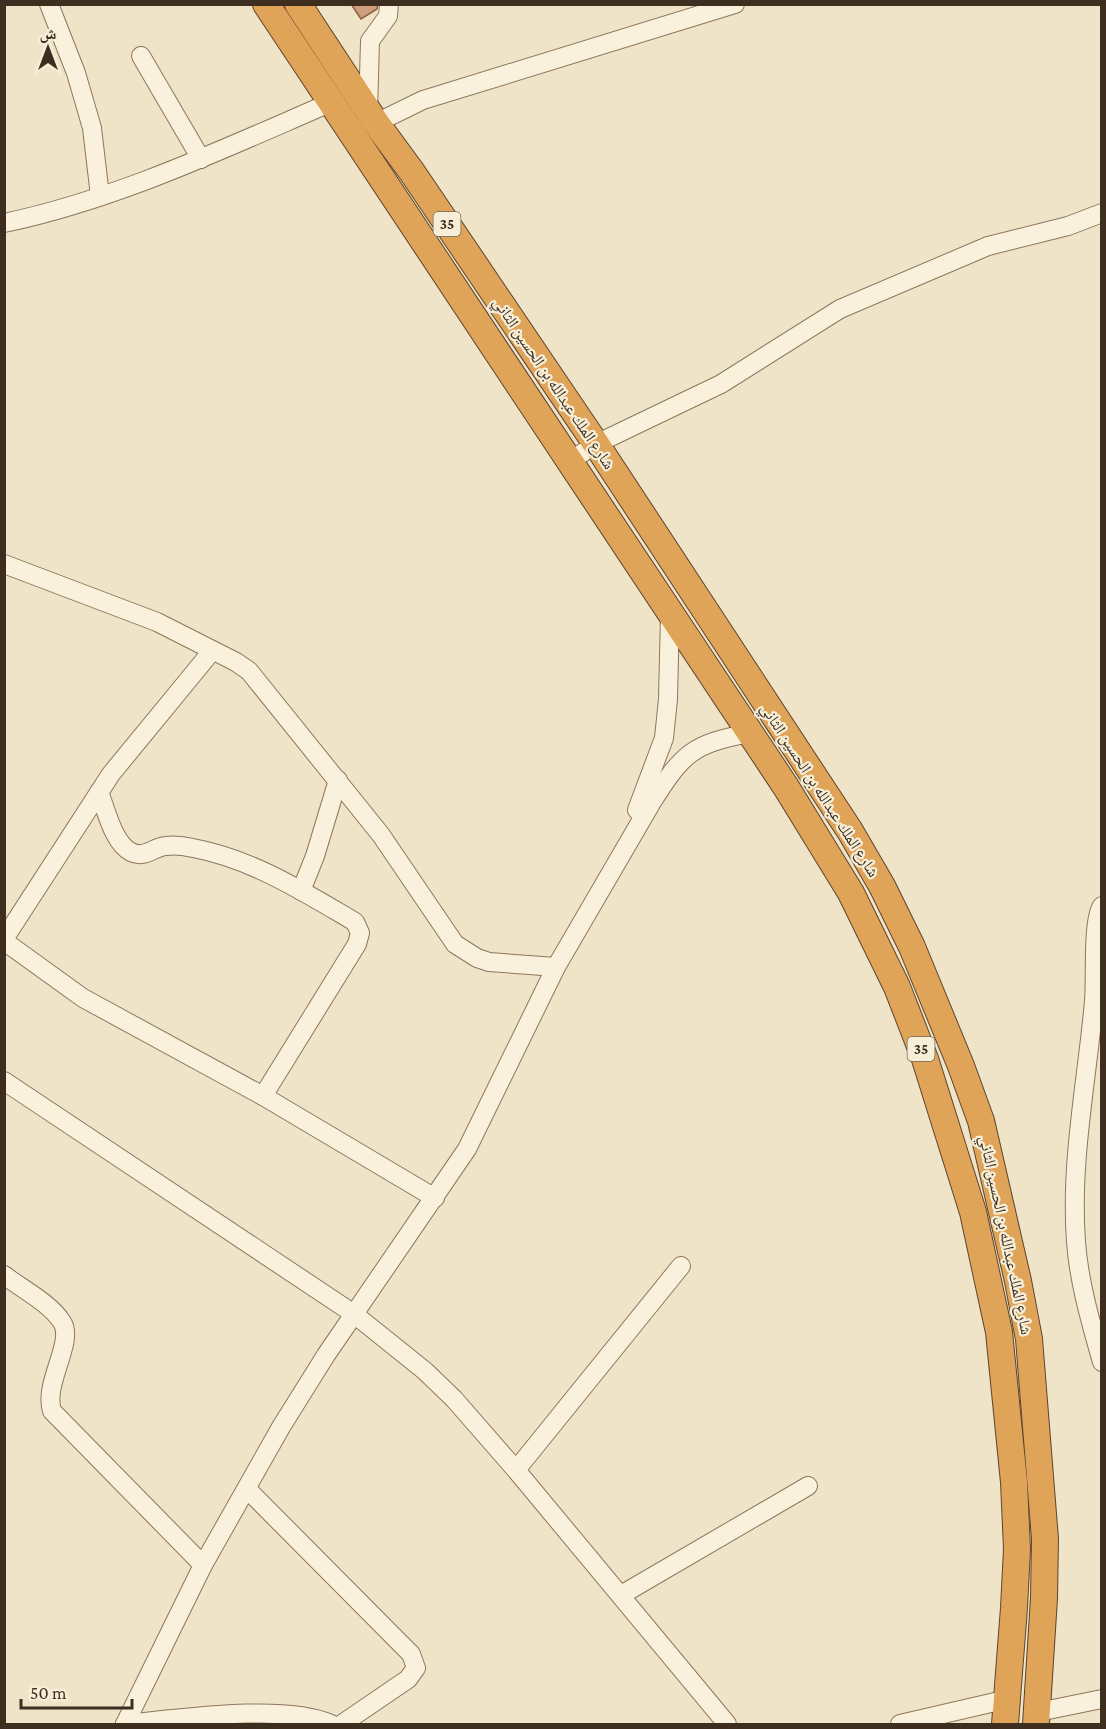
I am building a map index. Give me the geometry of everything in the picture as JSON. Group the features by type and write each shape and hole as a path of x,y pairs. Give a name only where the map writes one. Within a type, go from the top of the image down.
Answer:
{"highway":[{"name":"شارع الملك عبدالله بن الحسين الثاني","path":"266,4 750,733 820,841 876,939 925,1059 973,1212 999,1332 1014,1482 1017,1549 1005,1725"},
{"name":"شارع الملك عبدالله بن الحسين الثاني","path":"298,4 372,118 412,172 596,444 850,831 877,877 934,998 981,1121 1029,1338 1045,1539 1037,1718"}],"street":[{"path":"49,4 76,73 92,128 100,196"},
{"path":"389,4 388,16 370,41 372,118 433,96 735,4"},
{"path":"141,56 201,159"},
{"path":"4,223 42,215 201,159 332,102"},
{"path":"570,460 596,444 721,384 840,309 988,246 1068,226 1101,213"},
{"path":"4,564 133,612 236,662 258,679 338,780 401,862 455,944 477,958 489,962 556,967"},
{"path":"617,859 664,738 668,699 670,614"},
{"path":"212,651 125,756 99,792 4,940 83,998 263,1096 435,1198"},
{"path":"125,1725 203,1565 281,1427 354,1314 435,1198 486,1115 528,1020 556,967 617,859 669,776 683,758 695,748 713,740 750,733"},
{"path":"301,891 315,856 338,780"},
{"path":"99,792 118,837 130,851 142,855 163,846 195,848 262,871 355,922 360,933 359,939 263,1096"},
{"path":"1101,906 1097,919 1094,1001 1078,1136 1075,1227 1081,1278 1101,1362"},
{"path":"4,1081 354,1314 442,1387 516,1470 727,1725"},
{"path":"516,1470 681,1266"},
{"path":"4,1275 62,1320 65,1328 65,1338 49,1393 52,1411 203,1565"},
{"path":"621,1595 808,1486"},
{"path":"247,1489 404,1647 415,1661 416,1668 408,1679 342,1725"},
{"path":"900,1725 1008,1699"},
{"path":"1037,1718 1101,1699"},
{"path":"125,1725 273,1714 306,1716 331,1725"}],"building":[{"path":"351,4 378,4 377,9 361,19"}]}
